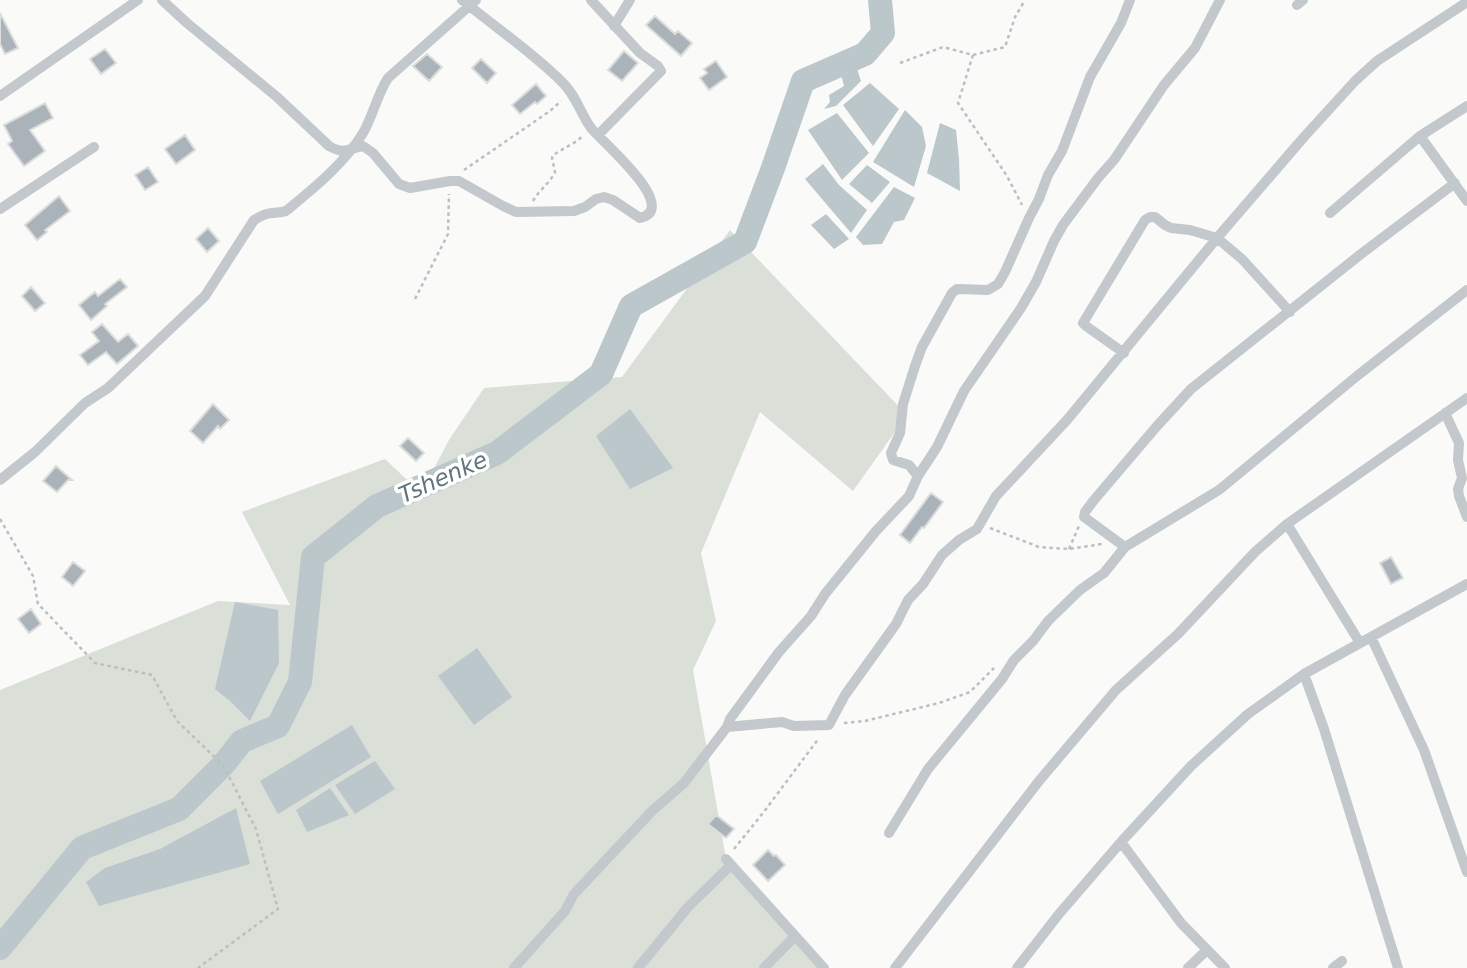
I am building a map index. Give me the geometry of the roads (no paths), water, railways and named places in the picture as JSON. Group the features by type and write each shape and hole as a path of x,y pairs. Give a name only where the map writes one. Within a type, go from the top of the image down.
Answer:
{"street":[{"path":"0,96 138,0"},
{"path":"0,480 35,452 85,403 108,388 205,296 254,220 264,214 286,211 332,172 349,151 363,132 388,78 469,2 571,92 595,132 630,167 652,199 652,206 648,215 640,218 604,197 574,211 516,212 459,181 410,188 399,184 373,153 363,146 349,151 339,151 329,146 277,97 162,0"},
{"path":"590,0 640,53 661,71 595,132"},
{"path":"614,26 630,0"},
{"path":"918,476 909,465 893,460 891,453 900,433 906,393 922,347 952,293 957,289 988,290 998,284 1048,175 1062,152 1090,77 1121,23 1130,0"},
{"path":"514,968 565,911 574,894 652,811 684,783 779,652 811,617 825,594 876,531 909,496 964,391 1031,291 1059,233 1114,160 1154,99 1195,48 1220,0"},
{"path":"727,727 782,722 794,726 829,725 845,695 931,569 951,547 981,523 996,496 1067,420 1304,137 1377,61 1467,2"},
{"path":"1330,213 1420,136 1467,106"},
{"path":"1420,136 1467,201"},
{"path":"0,209 94,148"},
{"path":"1125,547 1084,517 1085,512 1157,426 1191,389 1455,183"},
{"path":"1124,353 1083,323 1145,220 1150,217 1155,217 1171,228 1217,238 1242,259 1290,312"},
{"path":"889,833 928,769 1002,679 1018,654 1071,598 1104,573 1125,547 1219,489 1467,290"},
{"path":"895,968 1039,781 1116,690 1178,634 1255,552 1287,524 1467,398"},
{"path":"1445,413 1459,443 1458,460 1462,478 1458,489 1467,517"},
{"path":"1287,524 1360,643"},
{"path":"1017,968 1121,842 1191,766 1248,715 1304,674 1467,584"},
{"path":"1371,637 1424,750 1467,872"},
{"path":"1304,674 1324,729 1398,968"},
{"path":"1121,842 1181,923 1225,968"},
{"path":"638,968 688,906 729,862 824,968"},
{"path":"764,968 795,936"},
{"path":"1188,968 1207,950"}],"waterway":[{"name":"Tshenke","path":"0,948 82,848 179,809 223,765 242,741 278,726 300,682 313,557 377,506 497,453 601,374 631,306 745,242 803,81 865,54 883,33 880,0"}]}
